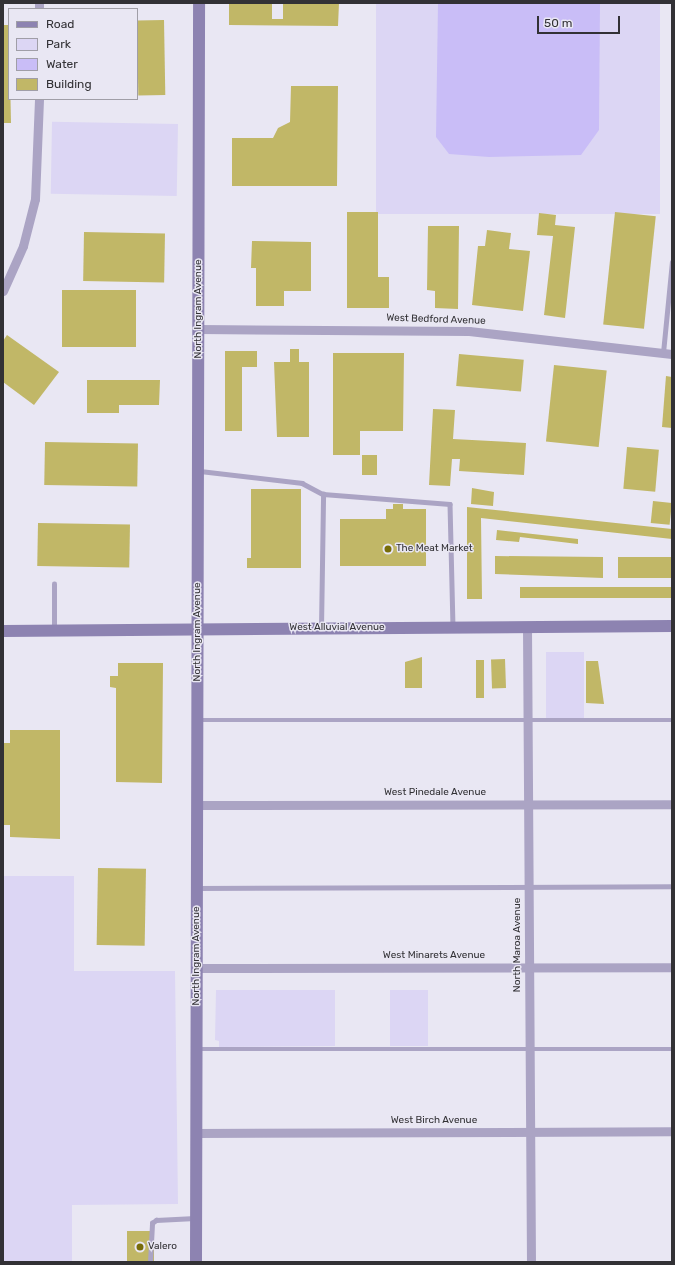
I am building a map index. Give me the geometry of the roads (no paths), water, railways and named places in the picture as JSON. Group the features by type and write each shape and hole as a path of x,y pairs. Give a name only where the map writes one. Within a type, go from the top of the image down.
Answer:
{"street":[{"name":"North Ingram Avenue","path":"196,1262 199,3"},
{"path":"3,291 23,246 35,199 39,100"},
{"name":"West Bedford Avenue","path":"199,329 469,331 668,353"},
{"name":"West Alluvial Avenue","path":"3,631 672,626"},
{"name":"North Maroa Avenue","path":"527,627 531,1262"},
{"name":"West Pinedale Avenue","path":"197,805 672,804"},
{"name":"West Minarets Avenue","path":"197,968 672,967"},
{"name":"West Birch Avenue","path":"196,1133 672,1131"}],"lane":[{"path":"668,353 672,262"},
{"path":"198,471 302,483 323,494 450,504 453,628"},
{"path":"321,628 323,494"},
{"path":"54,584 54,631"},
{"path":"198,720 672,720"},
{"path":"197,888 672,886"},
{"path":"197,1050 672,1049"},
{"path":"150,1262 152,1223 156,1220 196,1218"}],"water":[{"path":"438,3 600,3 599,130 581,155 489,157 449,154 436,137"}],"place":[{"name":"The Meat Market","path":"388,549"},
{"name":"Valero","path":"140,1247"}]}
